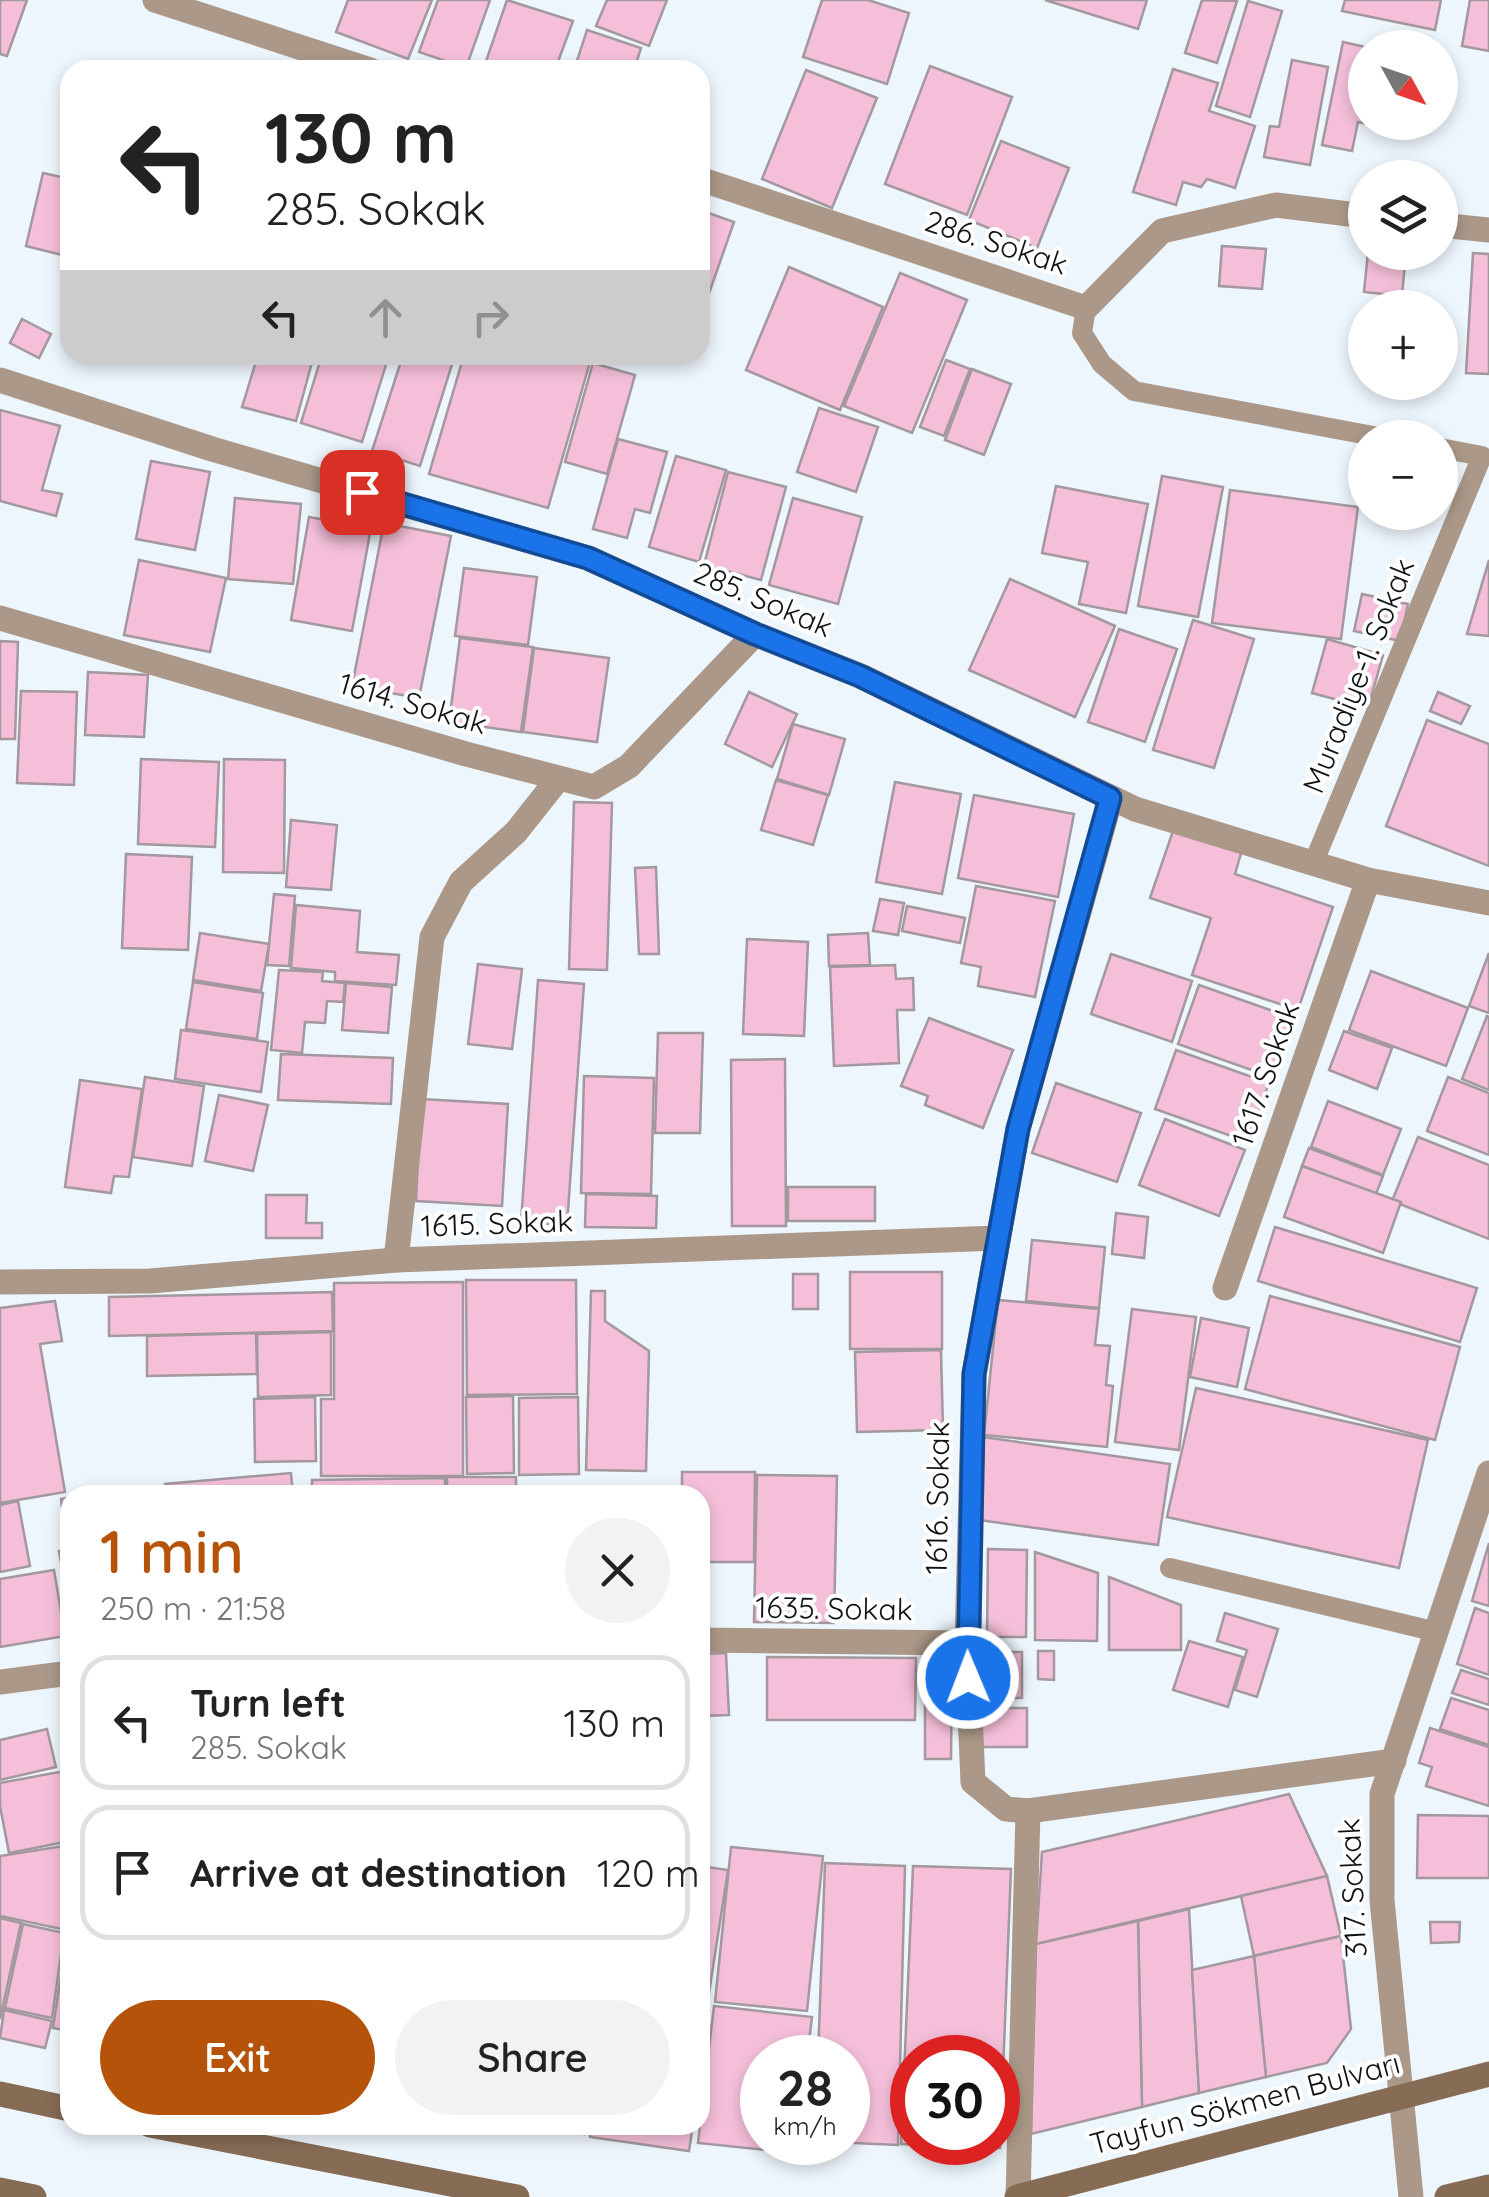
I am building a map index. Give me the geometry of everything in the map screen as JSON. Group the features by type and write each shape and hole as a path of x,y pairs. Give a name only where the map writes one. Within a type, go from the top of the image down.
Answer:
{"main road":[{"name":"Tayfun Sökmen Bulvarı","path":"1018,2197 1489,2074"},
{"path":"0,2094 60,2107"},
{"path":"201,2135 518,2197"},
{"path":"1447,2197 1489,2187"},
{"path":"0,2190 34,2197"}],"street":[{"path":"155,0 339,60"},
{"name":"286. Sokak","path":"710,182 1086,308 1162,231 1276,206 1348,214"},
{"path":"1458,227 1489,230"},
{"name":"285. Sokak","path":"0,380 212,449 588,558 755,634 860,676 1136,810 1368,880 1489,903"},
{"name":"1614. Sokak","path":"0,618 594,787 629,766 755,634"},
{"path":"396,1260 432,937 461,882 516,832 558,779"},
{"name":"1616. Sokak","path":"1028,1811 1006,1809 973,1782 967,1643 974,1374 1018,1129 1110,798"},
{"name":"1617. Sokak","path":"1225,1288 1368,880"},
{"name":"1615. Sokak","path":"0,1282 150,1280 396,1260 998,1238"},
{"name":"317. Sokak","path":"1411,2197 1382,1900 1382,1794 1489,1474"},
{"name":"1635. Sokak","path":"710,1640 967,1643"},
{"path":"1,1684 60,1675"},
{"path":"1018,2197 1028,1811 1394,1760"}],"lane":[{"path":"1086,308 1082,333 1102,364 1134,390 1348,431"},
{"name":"Muradiye-1. Sokak","path":"1458,451 1482,456 1458,514"},
{"name":"Muradiye-1. Sokak","path":"1314,864 1452,530"},
{"path":"1170,1568 1437,1632"}],"building":[{"path":"0,0 27,0 7,56 0,54"},
{"path":"348,0 432,0 408,59 336,32"},
{"path":"438,0 490,0 469,60 442,60 419,52"},
{"path":"507,0 573,21 559,60 486,60"},
{"path":"607,0 667,0 649,46 596,26"},
{"path":"822,0 868,0 909,13 887,84 803,57"},
{"path":"1045,0 1147,0 1138,29"},
{"path":"1202,0 1237,1 1217,63 1185,53"},
{"path":"1345,0 1441,0 1435,30 1342,11"},
{"path":"1470,0 1489,0 1489,51 1462,46"},
{"path":"1248,1 1282,11 1250,117 1216,106"},
{"path":"587,30 641,48 637,60 577,60"},
{"path":"1343,42 1348,43 1348,140 1354,140 1352,151 1322,145"},
{"path":"1292,60 1328,67 1310,165 1264,157 1270,126 1279,127"},
{"path":"930,66 1012,97 967,215 885,184"},
{"path":"1173,69 1218,83 1209,111 1255,126 1235,188 1207,179 1201,187 1183,182 1176,205 1133,192"},
{"path":"806,70 877,98 832,208 762,179"},
{"path":"1001,141 1069,168 1037,248 969,220"},
{"path":"43,173 60,177 60,254 26,246"},
{"path":"710,214 734,222 710,290"},
{"path":"1222,246 1266,249 1262,289 1219,286"},
{"path":"1473,253 1489,254 1489,374 1466,373"},
{"path":"789,267 883,307 840,410 746,370"},
{"path":"1366,270 1404,270 1403,290 1364,290"},
{"path":"900,273 967,300 912,433 844,406"},
{"path":"22,319 51,334 39,358 10,343"},
{"path":"946,360 970,369 944,436 920,427"},
{"path":"255,365 311,365 296,421 242,407"},
{"path":"319,365 386,365 362,442 301,423"},
{"path":"400,365 452,365 420,466 372,451"},
{"path":"461,365 589,365 548,508 429,474"},
{"path":"592,365 635,375 607,474 565,462"},
{"path":"972,369 1011,384 984,455 945,440"},
{"path":"819,408 878,427 856,492 797,472"},
{"path":"0,410 60,426 42,490 62,494 56,516 0,501"},
{"path":"618,439 667,452 650,513 635,509 627,538 593,529"},
{"path":"676,456 726,470 699,562 649,547"},
{"path":"151,461 210,472 195,550 136,539"},
{"path":"728,472 786,487 761,580 704,565"},
{"path":"1162,476 1223,487 1198,617 1138,606"},
{"path":"1056,486 1148,504 1126,613 1079,604 1088,562 1042,553"},
{"path":"1230,490 1348,506 1348,530 1355,530 1341,639 1212,623"},
{"path":"235,498 301,504 293,584 228,579"},
{"path":"793,498 862,517 838,604 769,585"},
{"path":"309,517 371,528 352,631 291,620"},
{"path":"384,523 451,536 419,698 352,686"},
{"path":"139,560 226,578 210,652 124,635"},
{"path":"1489,560 1489,636 1467,634"},
{"path":"464,568 537,577 528,645 455,636"},
{"path":"1010,579 1115,626 1075,717 969,670"},
{"path":"1362,594 1408,604 1400,641 1354,631"},
{"path":"1193,620 1254,639 1214,768 1153,750"},
{"path":"1119,629 1177,649 1145,742 1088,722"},
{"path":"460,638 533,647 521,732 449,722"},
{"path":"1327,639 1383,655 1368,708 1312,693"},
{"path":"0,641 18,642 15,739 0,739"},
{"path":"534,648 609,658 597,742 523,732"},
{"path":"88,672 148,675 144,737 85,735"},
{"path":"21,691 77,692 74,785 17,783"},
{"path":"749,692 797,714 772,767 725,744"},
{"path":"1438,692 1470,706 1461,724 1430,711"},
{"path":"1427,720 1489,744 1489,866 1386,826"},
{"path":"793,724 845,739 829,795 777,779"},
{"path":"141,759 219,762 215,847 138,844"},
{"path":"224,759 285,760 284,873 223,872"},
{"path":"776,780 828,795 813,845 761,830"},
{"path":"895,782 961,794 942,894 876,882"},
{"path":"974,795 1074,814 1058,897 958,878"},
{"path":"574,802 612,803 607,970 569,969"},
{"path":"291,820 337,825 331,890 286,887"},
{"path":"1174,828 1242,850 1235,874 1333,907 1298,1010 1192,975 1211,918 1150,898"},
{"path":"126,854 192,857 188,950 122,948"},
{"path":"656,867 659,954 639,954 635,868"},
{"path":"976,886 1055,901 1035,997 978,986 981,967 961,963"},
{"path":"274,894 295,896 289,966 267,965"},
{"path":"880,899 904,903 898,935 873,931"},
{"path":"296,905 360,911 357,952 399,955 396,985 335,981 335,972 291,968"},
{"path":"907,906 965,918 960,943 902,931"},
{"path":"200,933 269,944 261,991 193,980"},
{"path":"868,933 870,965 829,966 828,935"},
{"path":"747,939 808,942 804,1036 743,1034"},
{"path":"1489,953 1489,1013 1469,1006"},
{"path":"1111,954 1192,981 1172,1042 1091,1014"},
{"path":"478,964 522,969 512,1049 468,1044"},
{"path":"895,965 896,979 913,978 914,1010 897,1010 899,1063 834,1066 830,967"},
{"path":"279,970 323,972 322,981 345,983 343,1002 327,1001 325,1023 305,1022 302,1053 271,1050"},
{"path":"1371,971 1468,1008 1446,1066 1349,1030"},
{"path":"538,980 584,984 567,1225 521,1222"},
{"path":"193,982 263,993 257,1039 186,1029"},
{"path":"346,983 392,987 388,1033 342,1030"},
{"path":"1199,985 1293,1018 1271,1077 1178,1044"},
{"path":"1489,1017 1489,1090 1462,1079"},
{"path":"929,1018 1013,1050 983,1128 925,1105 928,1096 901,1086"},
{"path":"181,1030 268,1042 261,1092 175,1079"},
{"path":"1344,1031 1392,1048 1377,1089 1329,1070"},
{"path":"658,1033 703,1033 700,1133 655,1133"},
{"path":"1176,1050 1269,1083 1248,1142 1155,1109"},
{"path":"281,1054 393,1058 391,1104 278,1100"},
{"path":"785,1059 786,1226 732,1226 731,1060"},
{"path":"584,1076 654,1078 651,1194 581,1193"},
{"path":"145,1077 204,1086 192,1166 133,1157"},
{"path":"1448,1077 1489,1093 1489,1155 1427,1131"},
{"path":"80,1080 142,1089 129,1177 114,1176 111,1193 65,1187"},
{"path":"1056,1083 1141,1113 1117,1182 1032,1153"},
{"path":"219,1095 268,1105 253,1171 205,1161"},
{"path":"421,1099 508,1104 502,1206 416,1201"},
{"path":"1328,1101 1401,1129 1383,1175 1311,1147"},
{"path":"1165,1119 1245,1150 1219,1216 1139,1185"},
{"path":"1418,1137 1489,1165 1489,1239 1392,1201"},
{"path":"1309,1148 1383,1176 1376,1194 1302,1166"},
{"path":"1302,1166 1401,1202 1383,1253 1284,1217"},
{"path":"788,1187 875,1187 875,1221 788,1221"},
{"path":"586,1194 657,1196 656,1228 585,1227"},
{"path":"266,1195 307,1195 306,1223 322,1223 322,1238 266,1238"},
{"path":"1116,1213 1148,1217 1144,1258 1112,1254"},
{"path":"1275,1227 1477,1288 1460,1342 1258,1281"},
{"path":"1032,1240 1105,1247 1099,1308 1026,1301"},
{"path":"850,1272 942,1272 942,1349 850,1349"},
{"path":"793,1274 818,1274 818,1309 793,1309"},
{"path":"466,1280 576,1280 577,1394 467,1395"},
{"path":"463,1282 463,1476 321,1476 321,1399 334,1399 334,1283"},
{"path":"591,1291 605,1291 605,1321 649,1351 646,1471 586,1470"},
{"path":"332,1292 333,1331 109,1336 109,1297"},
{"path":"1270,1296 1460,1347 1435,1440 1245,1389"},
{"path":"998,1300 1099,1309 1095,1345 1110,1346 1106,1385 1113,1386 1107,1447 984,1435"},
{"path":"55,1301 62,1341 40,1344 64,1485 60,1485 60,1493 0,1503 0,1308"},
{"path":"1132,1309 1196,1317 1179,1450 1115,1442"},
{"path":"1201,1318 1249,1328 1237,1387 1190,1377"},
{"path":"331,1332 331,1395 258,1397 257,1334"},
{"path":"256,1333 257,1374 147,1376 147,1336"},
{"path":"941,1350 943,1430 857,1432 855,1352"},
{"path":"1196,1388 1428,1440 1399,1568 1167,1517"},
{"path":"513,1396 514,1473 467,1474 466,1397"},
{"path":"315,1397 316,1461 255,1462 254,1399"},
{"path":"578,1397 579,1474 519,1475 519,1398"},
{"path":"983,1437 1170,1464 1158,1545 972,1519"},
{"path":"682,1472 755,1472 754,1562 710,1562 710,1485 682,1485"},
{"path":"291,1473 292,1485 165,1485"},
{"path":"757,1475 837,1476 834,1623 754,1622"},
{"path":"447,1477 516,1477 516,1485 447,1485"},
{"path":"445,1478 445,1485 312,1485 312,1480"},
{"path":"18,1501 30,1566 0,1572 0,1505"},
{"path":"1489,1543 1489,1606 1472,1601"},
{"path":"988,1549 1027,1550 1026,1637 987,1637"},
{"path":"1035,1552 1098,1573 1097,1641 1035,1640"},
{"path":"54,1570 60,1637 0,1647 0,1579"},
{"path":"1109,1577 1181,1605 1181,1650 1109,1650"},
{"path":"1475,1608 1489,1613 1489,1675 1457,1664"},
{"path":"1225,1613 1278,1629 1257,1697 1235,1690 1247,1650 1217,1641"},
{"path":"1189,1641 1243,1657 1228,1707 1173,1690"},
{"path":"1038,1651 1054,1651 1054,1680 1038,1679"},
{"path":"981,1652 1022,1652 1022,1698 981,1697"},
{"path":"726,1653 729,1715 710,1716 710,1654"},
{"path":"767,1657 916,1658 915,1720 767,1720"},
{"path":"925,1662 952,1662 951,1759 925,1759"},
{"path":"1461,1670 1489,1679 1489,1705 1452,1693"},
{"path":"1451,1698 1489,1710 1489,1745 1440,1729"},
{"path":"977,1708 1027,1708 1027,1747 976,1747"},
{"path":"1430,1728 1489,1747 1489,1806 1426,1786 1432,1767 1419,1763"},
{"path":"47,1729 56,1767 0,1780 0,1740"},
{"path":"60,1772 60,1843 9,1853 0,1783"},
{"path":"1289,1794 1327,1876 1036,1944 1042,1852"},
{"path":"1418,1815 1489,1816 1489,1878 1417,1878"},
{"path":"60,1847 60,1929 0,1916 0,1856"},
{"path":"731,1847 823,1856 807,2011 715,2002"},
{"path":"825,1863 905,1866 901,2035 890,2035 890,2145 870,2144 870,2035 819,2035"},
{"path":"913,1866 1011,1869 1004,2035 906,2035"},
{"path":"710,1867 728,1870 710,1987"},
{"path":"1327,1876 1341,1936 1254,1956 1241,1896"},
{"path":"1189,1909 1199,2093 1142,2107 1138,1921"},
{"path":"0,1918 21,1923 0,2019"},
{"path":"1138,1921 1142,2107 1031,2134 1036,1944"},
{"path":"1430,1922 1460,1922 1459,1942 1431,1943"},
{"path":"23,1924 60,1932 52,2018 5,2008"},
{"path":"1341,1936 1351,2029 1327,2063 1266,2077 1254,1956"},
{"path":"1254,1956 1266,2077 1199,2093 1192,1970"},
{"path":"60,1981 60,2029 53,2028"},
{"path":"714,2006 812,2017 810,2035 740,2035 740,2147 698,2143 699,2135 710,2135"},
{"path":"4,2010 52,2021 45,2048 0,2038"},
{"path":"590,2135 691,2135 689,2151"}],"route":[{"path":"362,492 588,558 755,634 860,676 1110,798 1018,1129 974,1374 968,1678"}]}
